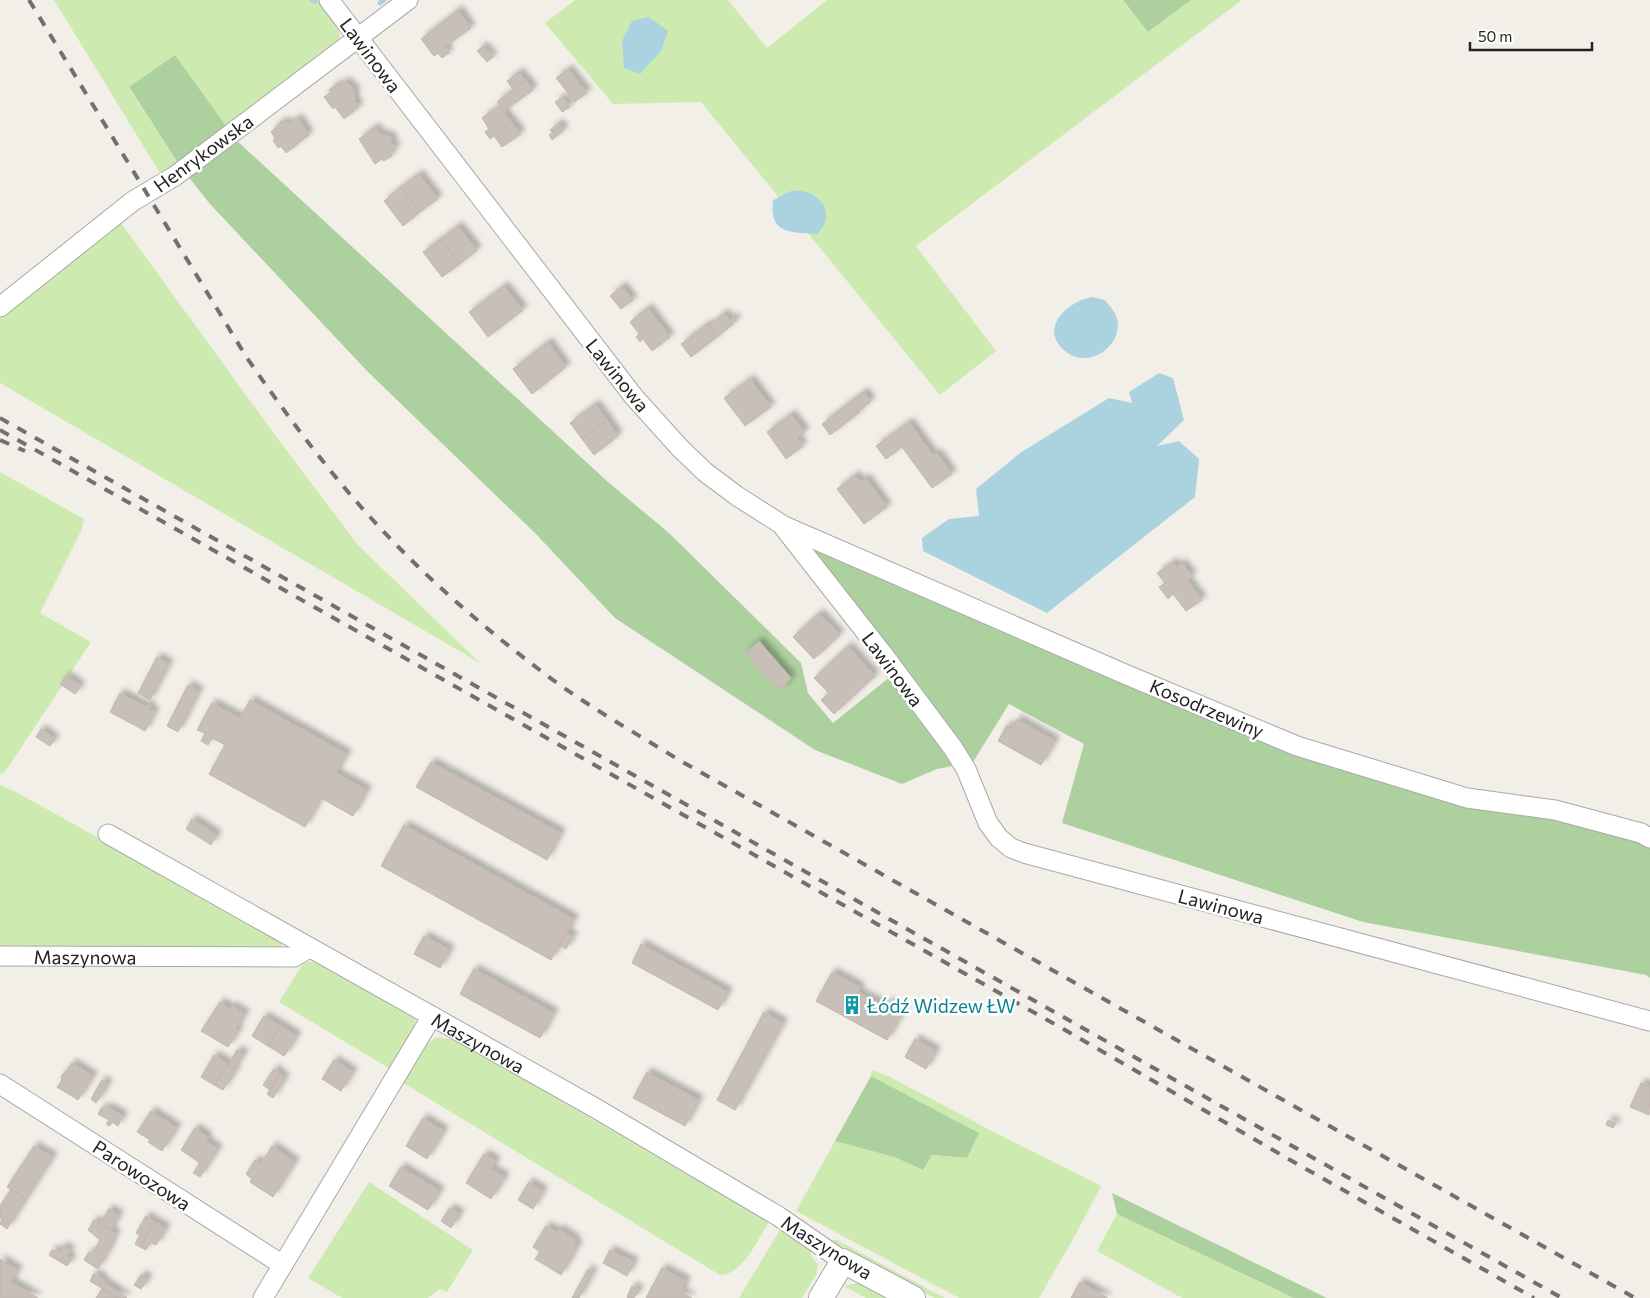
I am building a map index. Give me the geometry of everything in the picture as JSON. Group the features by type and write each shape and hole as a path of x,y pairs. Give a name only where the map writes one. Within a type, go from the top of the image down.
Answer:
{"street":[{"name":"Lawinowa","path":"329,0 634,397 704,472 780,524 953,748 969,776 988,823 999,838 1011,848 1650,1021"},
{"name":"Henrykowska","path":"0,308 133,201 175,176 408,0"},
{"name":"Kosodrzewiny","path":"780,524 1127,675 1297,746 1467,798 1555,810 1641,833 1650,838"},
{"path":"108,834 309,948"},
{"name":"Maszynowa","path":"0,956 294,957 309,948 597,1109 778,1216 843,1261 913,1298"},
{"path":"262,1298 432,1016"},
{"name":"Parowozowa","path":"0,1084 283,1265"},
{"path":"821,1298 843,1261"}],"green space":[{"path":"54,0 320,0 338,25 339,38 330,52 225,126 175,55 129,88 180,166 163,178"},
{"path":"575,0 728,0 767,48 827,0 1123,0 1148,32 1191,0 1242,0 916,246 996,351 940,395 701,102 613,104 545,23"},
{"path":"1123,0 1191,0 1148,32"},
{"path":"175,55 236,140 608,482 669,533 801,663 808,693 833,723 896,672 781,524 1297,746 1650,838 1650,978 1646,975 1363,922 1062,823 1084,744 1009,704 973,762 937,769 902,784 815,750 615,618 535,533 368,372 210,204 180,166 129,87"},
{"path":"118,219 275,435 358,545 480,663 0,383 0,315"},
{"path":"0,472 84,519 82,529 40,613 91,642 3,774 0,773"},
{"path":"0,785 18,793 281,940 282,945 278,950 0,947"},
{"path":"307,962 316,962 416,1017 414,1031 390,1069 279,1002 302,965"},
{"path":"437,1037 456,1040 769,1222 749,1255 736,1269 720,1275 403,1083 427,1044"},
{"path":"872,1070 890,1077 1101,1186 1039,1298 959,1298 796,1211 835,1141 894,1157 922,1170 932,1155 967,1158 979,1133 871,1076"},
{"path":"871,1076 979,1133 967,1158 932,1155 923,1170 894,1157 835,1141"},
{"path":"369,1182 473,1250 447,1292 440,1289 428,1298 342,1298 308,1278"},
{"path":"1112,1193 1327,1298 1294,1298 1117,1214"},
{"path":"1117,1214 1294,1298 1182,1298 1097,1251"},
{"path":"780,1230 785,1230 814,1248 810,1253 818,1265 816,1275 802,1298 739,1298"},
{"path":"837,1240 945,1298 934,1298 831,1241"},
{"path":"857,1283 892,1298 866,1298 844,1286"}],"water":[{"path":"649,17 668,31 661,51 640,74 624,68 622,41 632,21"},
{"path":"791,191 802,191 811,194 822,203 826,215 822,228 817,234 791,232 778,226 773,211 773,200"},
{"path":"1093,297 1104,300 1110,307 1117,319 1117,330 1114,340 1107,349 1098,355 1087,358 1076,357 1065,351 1057,343 1054,334 1055,325 1059,317 1074,304"},
{"path":"1159,373 1173,378 1184,420 1157,446 1179,441 1199,459 1195,497 1047,613 923,551 922,538 949,519 979,516 976,489 1020,453 1109,398 1132,403 1129,392"}],"building":[{"path":"458,10 471,28 445,47 449,53 442,58 438,53 434,56 421,39"},
{"path":"483,46 493,57 487,62 477,51"},
{"path":"568,69 587,93 575,102 556,78"},
{"path":"519,72 525,80 513,89 507,81"},
{"path":"526,80 533,90 504,111 497,102"},
{"path":"345,81 356,91 354,92 355,101 359,107 344,119 324,97 331,92 329,90"},
{"path":"563,97 570,107 562,112 555,102"},
{"path":"499,106 521,134 502,147 494,136 490,139 485,132 489,129 482,118"},
{"path":"298,118 309,135 286,153 281,146 278,148 271,132 282,121 283,123 291,123"},
{"path":"559,123 561,126 552,132 550,130"},
{"path":"561,126 564,130 552,140 549,135"},
{"path":"375,127 379,133 389,135 393,140 391,142 396,148 390,153 392,156 384,161 382,159 375,164 359,139"},
{"path":"419,174 438,199 420,212 401,187"},
{"path":"401,187 420,212 403,226 384,201"},
{"path":"458,226 477,250 460,264 441,239"},
{"path":"441,239 460,264 442,277 423,252"},
{"path":"504,286 523,310 488,337 469,312"},
{"path":"622,286 633,300 621,309 610,296"},
{"path":"648,308 670,337 652,351 643,339 640,342 636,337 639,334 630,322"},
{"path":"724,313 733,324 717,337 709,326"},
{"path":"734,317 737,320 732,323 730,320"},
{"path":"707,324 717,337 691,357 681,344"},
{"path":"548,342 566,367 532,394 513,369"},
{"path":"750,379 771,407 745,426 724,398"},
{"path":"864,392 871,401 858,412 850,402"},
{"path":"850,402 859,413 830,435 822,424"},
{"path":"595,404 607,420 582,439 570,423"},
{"path":"791,414 805,432 797,438 803,446 786,459 767,432"},
{"path":"607,420 618,436 594,455 582,439"},
{"path":"909,422 933,455 937,453 952,474 932,488 902,447 886,459 876,446"},
{"path":"855,475 861,482 866,478 887,507 864,524 837,489"},
{"path":"1173,562 1177,567 1182,563 1192,576 1187,580 1202,600 1186,611 1173,594 1168,599 1159,587 1165,583 1157,573"},
{"path":"819,613 840,635 814,659 793,637"},
{"path":"759,641 791,678 782,689 772,683 745,653"},
{"path":"848,646 875,676 834,714 821,700 829,693 814,678"},
{"path":"157,657 169,664 150,700 138,693"},
{"path":"66,676 81,686 75,694 60,684"},
{"path":"188,685 199,691 178,732 167,726"},
{"path":"120,693 146,707 148,704 151,706 149,709 155,712 145,731 110,712"},
{"path":"250,700 347,754 336,773 367,790 353,816 321,798 305,827 209,774 225,745 212,738 208,745 201,741 205,733 197,730 212,703 240,718"},
{"path":"1017,719 1055,741 1041,765 998,741 1007,725 1012,728"},
{"path":"41,729 55,739 50,746 36,737"},
{"path":"431,762 561,833 547,860 416,787"},
{"path":"192,819 217,835 211,845 186,829"},
{"path":"404,825 574,919 551,960 381,866"},
{"path":"566,932 573,936 566,949 559,945"},
{"path":"424,936 450,950 440,968 414,954"},
{"path":"641,944 728,992 718,1010 632,963"},
{"path":"474,969 554,1013 540,1038 460,994"},
{"name":"Łódź Widzew ŁW","path":"832,972 860,987 858,992 886,1007 889,1002 904,1010 887,1040 816,1001"},
{"path":"220,1002 230,1009 232,1006 245,1014 236,1029 239,1030 228,1047 201,1031"},
{"path":"764,1012 783,1023 735,1110 717,1100"},
{"path":"264,1016 281,1026 268,1046 252,1036"},
{"path":"281,1026 297,1036 284,1056 268,1046"},
{"path":"915,1039 936,1051 926,1069 905,1057"},
{"path":"237,1050 244,1054 234,1069 228,1065"},
{"path":"214,1055 228,1064 214,1085 201,1077"},
{"path":"334,1060 353,1072 341,1091 322,1079"},
{"path":"72,1063 93,1076 78,1100 57,1087 62,1080 61,1076"},
{"path":"228,1065 236,1070 223,1090 214,1085"},
{"path":"274,1069 280,1073 270,1090 263,1085"},
{"path":"647,1072 699,1100 685,1126 633,1098"},
{"path":"279,1074 285,1078 273,1098 267,1094"},
{"path":"102,1080 108,1084 96,1103 91,1099"},
{"path":"1641,1083 1650,1086 1649,1115 1630,1107"},
{"path":"102,1107 106,1110 108,1107 123,1116 118,1126 112,1122 110,1126 106,1124 109,1120 98,1114"},
{"path":"151,1111 177,1128 162,1151 137,1132"},
{"path":"423,1118 444,1131 427,1159 406,1146"},
{"path":"1608,1120 1616,1123 1613,1128 1606,1125"},
{"path":"195,1128 208,1137 206,1141 218,1149 200,1177 193,1173 200,1163 181,1150"},
{"path":"34,1146 53,1157 26,1199 7,1187"},
{"path":"272,1146 295,1162 273,1197 250,1182 252,1179 246,1174 255,1160 261,1164"},
{"path":"484,1154 496,1161 491,1169 505,1177 491,1199 466,1183"},
{"path":"401,1167 440,1191 428,1210 389,1186"},
{"path":"529,1182 543,1191 533,1209 518,1200"},
{"path":"11,1189 26,1199 10,1224 0,1218 0,1206"},
{"path":"450,1208 460,1214 451,1228 441,1221"},
{"path":"109,1209 119,1215 111,1230 100,1223"},
{"path":"146,1216 155,1222 140,1247 135,1244 140,1235 136,1233"},
{"path":"2,1219 10,1224 7,1229 0,1224"},
{"path":"94,1220 116,1234 98,1269 84,1260 89,1252 92,1254 100,1240 88,1230"},
{"path":"155,1222 166,1228 156,1245 151,1242 146,1250 140,1247"},
{"path":"546,1226 557,1232 559,1229 576,1240 574,1243 578,1245 561,1275 535,1259 540,1252 533,1247"},
{"path":"63,1246 70,1250 67,1256 72,1259 67,1266 49,1255 52,1250 60,1251"},
{"path":"610,1250 634,1262 627,1276 603,1263"},
{"path":"0,1259 18,1270 11,1282 38,1298 0,1298"},
{"path":"662,1268 686,1281 681,1292 692,1298 646,1298"},
{"path":"588,1269 593,1272 579,1298 572,1298"},
{"path":"94,1273 103,1279 98,1286 90,1281"},
{"path":"141,1275 148,1279 141,1289 134,1285"},
{"path":"102,1281 114,1289 110,1294 98,1286"},
{"path":"1080,1282 1108,1298 1071,1298"},
{"path":"632,1286 639,1290 634,1298 628,1298 627,1297"},
{"path":"102,1289 110,1294 117,1298 96,1298"},
{"path":"114,1289 127,1298 117,1298 110,1294"}],"waterway":[{"path":"380,3 384,0"}],"railway":[{"path":"29,0 247,358 286,413 326,466 376,524 445,592 494,634 577,697 679,760 1635,1298"},
{"path":"0,418 1562,1298"},
{"path":"0,430 1058,1026 1534,1298"},
{"path":"0,440 25,451"}],"place":[{"name":"Łódź Widzew ŁW","path":"852,1005"}]}
